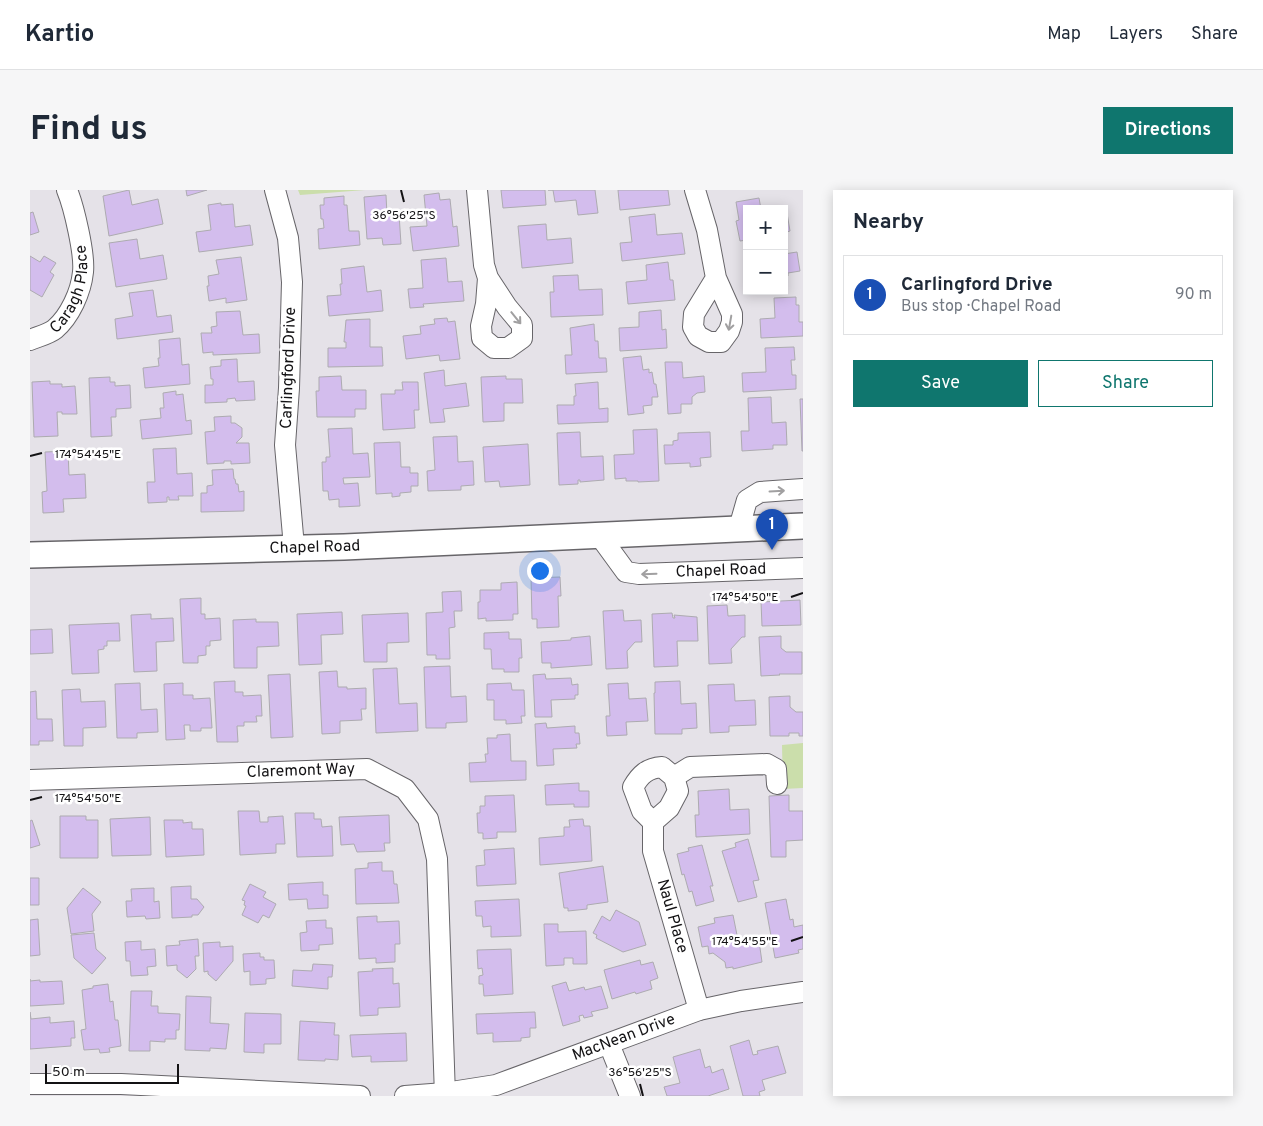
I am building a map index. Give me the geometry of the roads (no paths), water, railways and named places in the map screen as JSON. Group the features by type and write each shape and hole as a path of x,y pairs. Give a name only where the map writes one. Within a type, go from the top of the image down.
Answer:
{"main road":[{"name":"Chapel Road","path":"30,555 354,546 803,526"}],"street":[{"name":"Caragh Place","path":"30,340 54,330 73,308 83,273 82,256 67,190"},
{"name":"Carlingford Drive","path":"275,190 288,238 292,282 286,445 294,547"},
{"path":"478,190 484,265 488,278"},
{"path":"695,190 707,230 716,278"},
{"path":"739,528 747,500 760,492 803,489"},
{"name":"Chapel Road","path":"599,535 626,572 639,574 803,568"},
{"path":"674,777 690,767 767,764 776,769 778,784"},
{"path":"654,767 662,767 674,777 678,791 669,808 653,822 642,811 633,787 640,775 654,767"},
{"name":"Claremont Way","path":"30,780 367,769 405,789 428,819 437,859 445,1094"},
{"name":"Naul Place","path":"653,822 654,851 699,1010"},
{"name":"MacNean Drive","path":"405,1096 445,1094 496,1085 699,1010 741,1001 803,992"},
{"path":"609,1044 630,1096"},
{"path":"30,1084 120,1084 360,1096"}],"place":[{"name":"Carlingford Drive","path":"772,550"}]}
